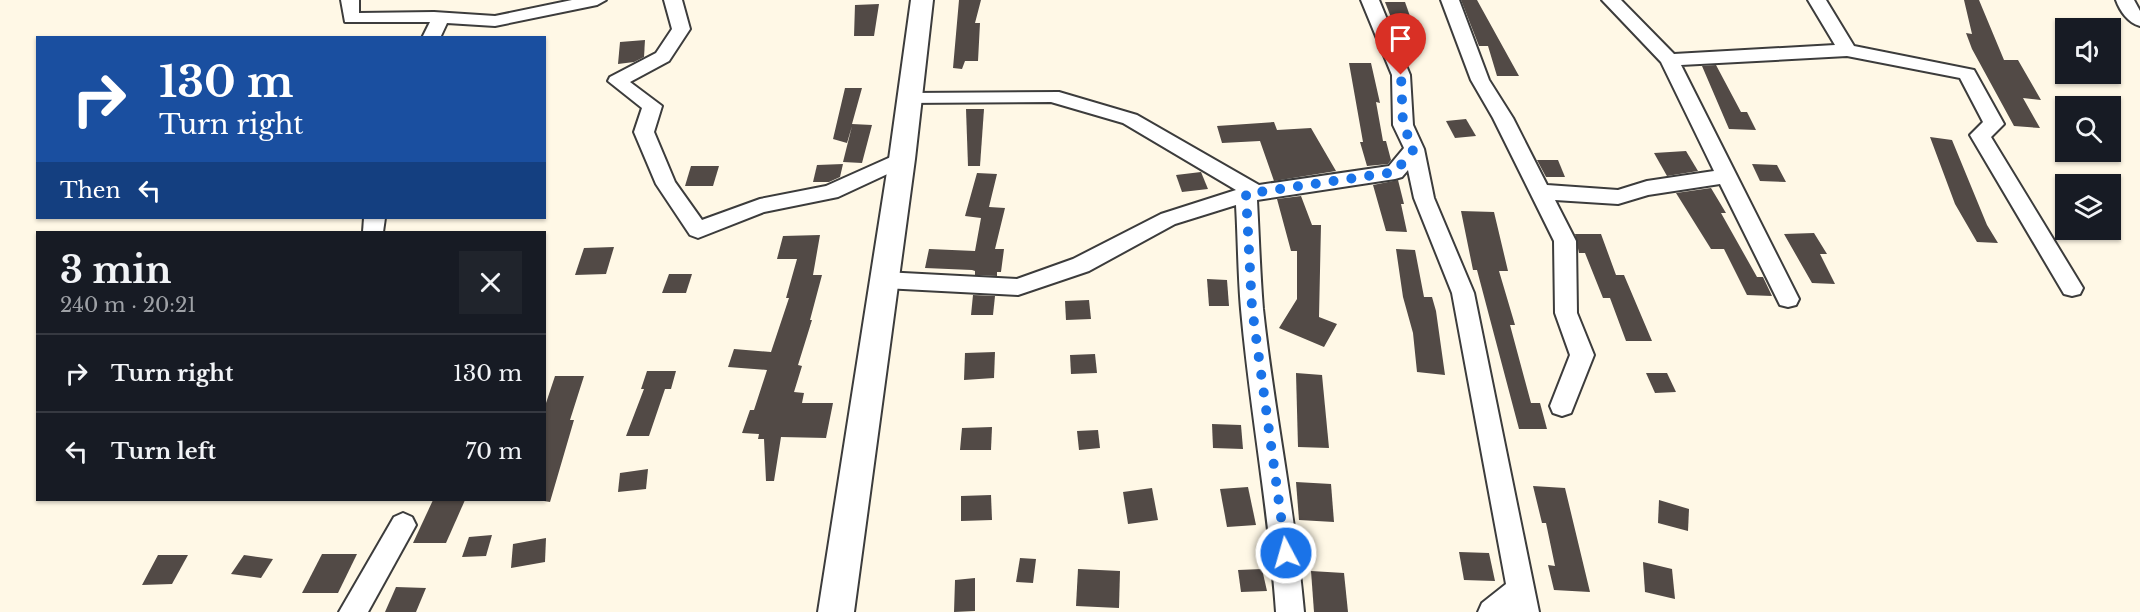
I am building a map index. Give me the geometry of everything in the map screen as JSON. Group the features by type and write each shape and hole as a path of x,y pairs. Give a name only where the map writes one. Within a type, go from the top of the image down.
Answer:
{"street":[{"path":"350,0 351,18 441,18 495,21 597,0"},
{"path":"673,0 681,29 663,57 617,81 652,106 644,132 666,184 698,230 760,206 831,192 902,159"},
{"path":"836,612 902,159 922,0"},
{"path":"1370,0 1401,75 1403,125 1414,149 1424,198 1463,293 1523,600 1492,612"},
{"path":"1450,0 1480,80 1503,118 1565,241 1566,313 1582,355 1562,406"},
{"path":"1611,0 1668,60 1788,299"},
{"path":"1817,0 1847,50"},
{"path":"2125,0 2128,8 2140,21"},
{"path":"431,36 441,18"},
{"path":"1668,60 1847,50 1967,74 1994,124 1980,135 2072,288"},
{"path":"910,99 1052,96 1130,119 1252,193"},
{"path":"884,280 1018,287 1080,265 1168,219 1252,193 1395,172 1414,149"},
{"path":"1540,192 1618,197 1647,188 1725,176"},
{"path":"1252,193 1252,308 1284,533 1290,612"},
{"path":"353,612 404,525"}],"building":[{"path":"959,0 981,0 975,23 980,23 978,61 965,61 962,69 953,68"},
{"path":"1461,0 1477,0 1519,76 1497,76 1488,46 1479,46"},
{"path":"1964,0 1979,0 2004,60 2018,60 2041,100 2023,98 2040,128 2014,126 1972,49 1966,33 1972,34"},
{"path":"1385,2 1405,2 1411,19 1392,20"},
{"path":"879,4 874,36 854,36 855,5"},
{"path":"645,40 644,57 634,62 618,64 620,42"},
{"path":"1349,63 1371,63 1380,103 1376,102 1383,141 1386,141 1391,160 1388,164 1367,166 1360,142 1363,142"},
{"path":"1716,65 1741,112 1747,112 1756,130 1729,129 1702,66"},
{"path":"845,88 862,88 852,124 872,125 862,163 843,162 852,126 847,143 833,139"},
{"path":"966,109 984,109 980,166 968,166"},
{"path":"1466,119 1476,136 1455,138 1446,121"},
{"path":"1274,122 1277,130 1311,128 1336,171 1274,181 1260,141 1222,143 1217,126"},
{"path":"1930,137 1952,140 1987,225 1998,243 1977,242 1955,204"},
{"path":"1686,151 1698,171 1667,176 1654,153"},
{"path":"1537,160 1558,160 1565,177 1546,177"},
{"path":"843,164 840,177 829,182 813,182 817,165"},
{"path":"1752,164 1777,165 1786,182 1760,181"},
{"path":"691,166 719,166 713,186 685,186"},
{"path":"1201,172 1208,189 1182,192 1176,175"},
{"path":"977,173 997,174 989,207 1005,208 995,249 1004,249 1001,272 997,272 997,276 975,275 975,271 972,270 925,268 929,249 975,251 981,218 965,216"},
{"path":"1398,180 1404,204 1401,204 1407,232 1386,231 1373,185"},
{"path":"1711,188 1726,213 1721,213 1757,277 1763,277 1772,296 1747,295 1724,249 1711,249 1676,193"},
{"path":"1301,196 1312,225 1321,225 1319,317 1337,324 1324,347 1279,328 1297,299 1297,251 1291,251 1277,199"},
{"path":"1461,211 1494,212 1508,271 1499,271 1515,325 1510,325 1531,403 1540,403 1547,429 1519,429 1477,270 1473,270"},
{"path":"1814,233 1827,254 1820,254 1835,284 1812,283 1784,234"},
{"path":"1575,234 1601,234 1616,275 1624,275 1652,341 1626,341 1610,298 1603,298 1585,253 1579,253"},
{"path":"820,235 813,275 822,275 810,320 812,320 798,365 802,366 794,392 804,393 802,403 833,403 826,438 781,437 774,481 766,481 764,439 758,439 759,434 742,433 750,410 754,410 767,370 728,367 734,349 771,352 789,298 786,298 797,259 777,259 783,236"},
{"path":"614,247 606,274 575,275 584,248"},
{"path":"1396,249 1415,250 1424,297 1432,297 1436,311 1445,375 1417,372 1413,333 1403,297"},
{"path":"669,274 692,274 686,293 662,293"},
{"path":"1207,279 1227,280 1229,306 1209,306"},
{"path":"973,295 995,296 993,315 971,315"},
{"path":"1089,300 1091,319 1066,320 1065,301"},
{"path":"995,352 994,378 964,380 965,353"},
{"path":"1095,354 1097,373 1071,374 1070,355"},
{"path":"647,371 676,371 671,389 665,389 649,436 626,436 644,389 641,389"},
{"path":"1296,373 1322,375 1329,448 1298,447"},
{"path":"1646,373 1667,373 1676,392 1655,393"},
{"path":"555,376 584,376 570,420 574,420 550,502 544,501 546,501 546,403"},
{"path":"1212,424 1241,425 1243,449 1213,448"},
{"path":"992,427 991,450 960,450 962,428"},
{"path":"1098,430 1100,448 1079,450 1077,431"},
{"path":"648,469 646,489 618,492 620,473"},
{"path":"1296,482 1331,484 1334,522 1299,520"},
{"path":"1533,486 1565,488 1590,592 1554,590 1548,565 1555,566 1546,523 1542,523"},
{"path":"1248,487 1256,525 1227,527 1220,489"},
{"path":"1152,488 1158,520 1128,524 1123,492"},
{"path":"991,495 992,520 961,521 961,496"},
{"path":"1659,500 1689,509 1688,531 1658,523"},
{"path":"433,501 465,501 446,543 413,543"},
{"path":"492,535 486,556 462,557 469,537"},
{"path":"546,538 545,562 511,568 513,544"},
{"path":"1459,552 1489,553 1495,581 1464,580"},
{"path":"322,554 357,554 338,593 302,593"},
{"path":"158,555 188,555 172,584 142,585"},
{"path":"244,555 273,559 261,578 231,574"},
{"path":"1020,558 1036,559 1033,583 1016,582"},
{"path":"1643,562 1672,569 1675,599 1645,592"},
{"path":"1078,569 1120,571 1119,608 1076,606"},
{"path":"1262,569 1267,591 1241,592 1238,570"},
{"path":"1311,571 1344,573 1348,612 1314,612"},
{"path":"975,578 975,611 954,612 955,580"},
{"path":"396,587 426,588 416,612 385,612"}],"route":[{"path":"1286,553 1268,437 1252,308 1246,194 1395,172 1414,149 1403,125 1401,75"}]}
